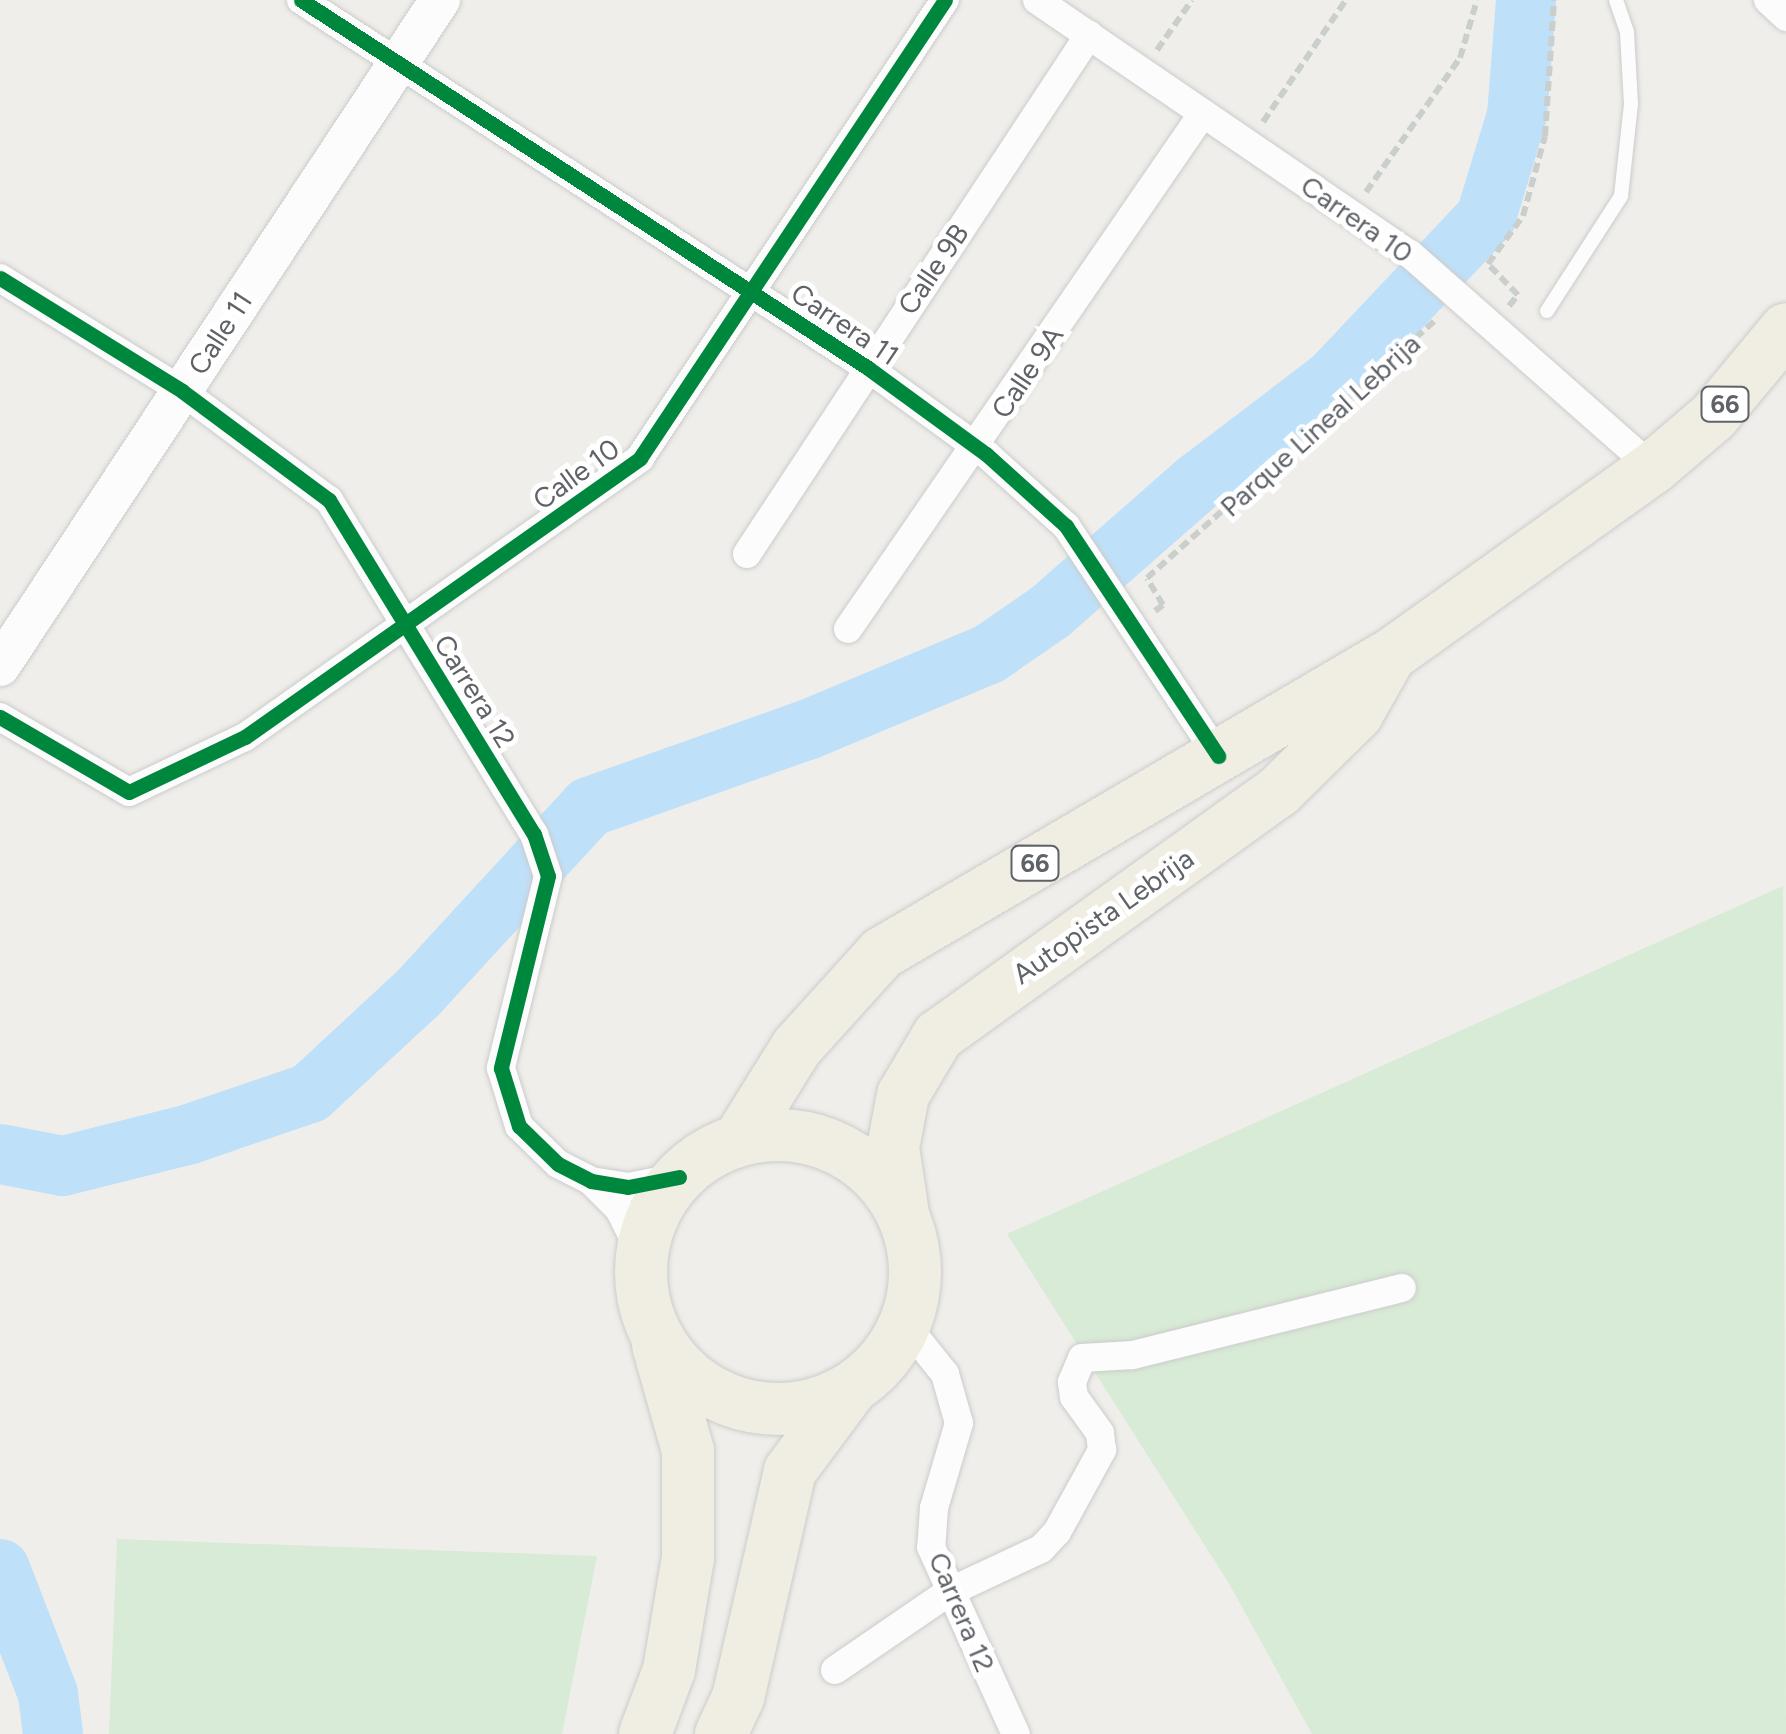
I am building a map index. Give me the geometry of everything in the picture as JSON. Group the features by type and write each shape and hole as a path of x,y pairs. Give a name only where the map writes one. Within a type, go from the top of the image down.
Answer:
{"highway":[{"name":"Autopista Lebrija","path":"739,1140 797,1046 882,954 1392,654 1653,468 1713,417 1786,329"},
{"name":"Autopista Lebrija","path":"903,1216 893,1148 903,1095 938,1036 1279,791 1357,714 1392,654"},
{"path":"645,1734 669,1670 688,1558 688,1451 642,1296 642,1255 648,1227 679,1177 739,1140 778,1134 817,1140 853,1156 882,1182 903,1216 916,1270 905,1324 892,1350 851,1389 790,1471 738,1698 722,1734"},
{"path":"654,1334 676,1366 705,1390 740,1405 778,1410 816,1405 851,1389"}],"street":[{"name":"Carrera 11","path":"302,0 868,368 976,447 1066,526 1218,756"},
{"name":"Calle 11","path":"0,666 440,0"},
{"name":"Calle 10","path":"0,717 128,792 245,736 406,628 640,458 945,0"},
{"name":"Carrera 10","path":"1037,0 1410,254 1653,468"},
{"path":"1768,0 1786,16"},
{"name":"Calle 9B","path":"747,554 1089,35"},
{"name":"Calle 9A","path":"848,629 1203,113"},
{"name":"Carrera 12","path":"0,278 182,391 329,500 534,834 548,876 501,1068 519,1126 558,1164 591,1181 619,1209 642,1255"},
{"name":"Carrera 12","path":"591,1181 628,1187 679,1177"},
{"path":"835,1670 949,1592 1041,1549 1057,1532 1102,1450 1100,1433 1074,1397 1072,1382 1082,1358 1133,1355 1402,1288"},
{"name":"Carrera 12","path":"905,1324 956,1398 959,1423 934,1508 931,1547 1008,1731"}],"lane":[{"path":"1547,311 1620,196 1630,104 1627,32 1616,0"}],"path":[{"path":"1142,71 1192,0"},
{"path":"1248,143 1346,0"},
{"path":"1351,214 1460,58 1476,0"},
{"path":"1486,317 1518,295 1488,264 1523,216 1545,136 1554,0"}],"green space":[{"path":"1783,886 1786,1734 1312,1734 1228,1582 1007,1234"},
{"path":"117,1539 597,1556 562,1734 109,1734"}],"waterway":[{"path":"0,1154 63,1166 190,1134 310,1093 418,993 589,807 807,730 989,654 1051,611 1198,482 1333,379 1486,217 1517,115 1526,0"},
{"path":"0,1569 48,1694 53,1734"}],"cycle path":[{"path":"301,0 868,368 986,454 1066,526 1218,756"},
{"path":"0,717 129,792 245,737 640,458 945,0"},
{"path":"0,278 182,391 329,500 534,834 548,876 501,1068 519,1126 558,1164 591,1181 628,1187 679,1177"}]}
